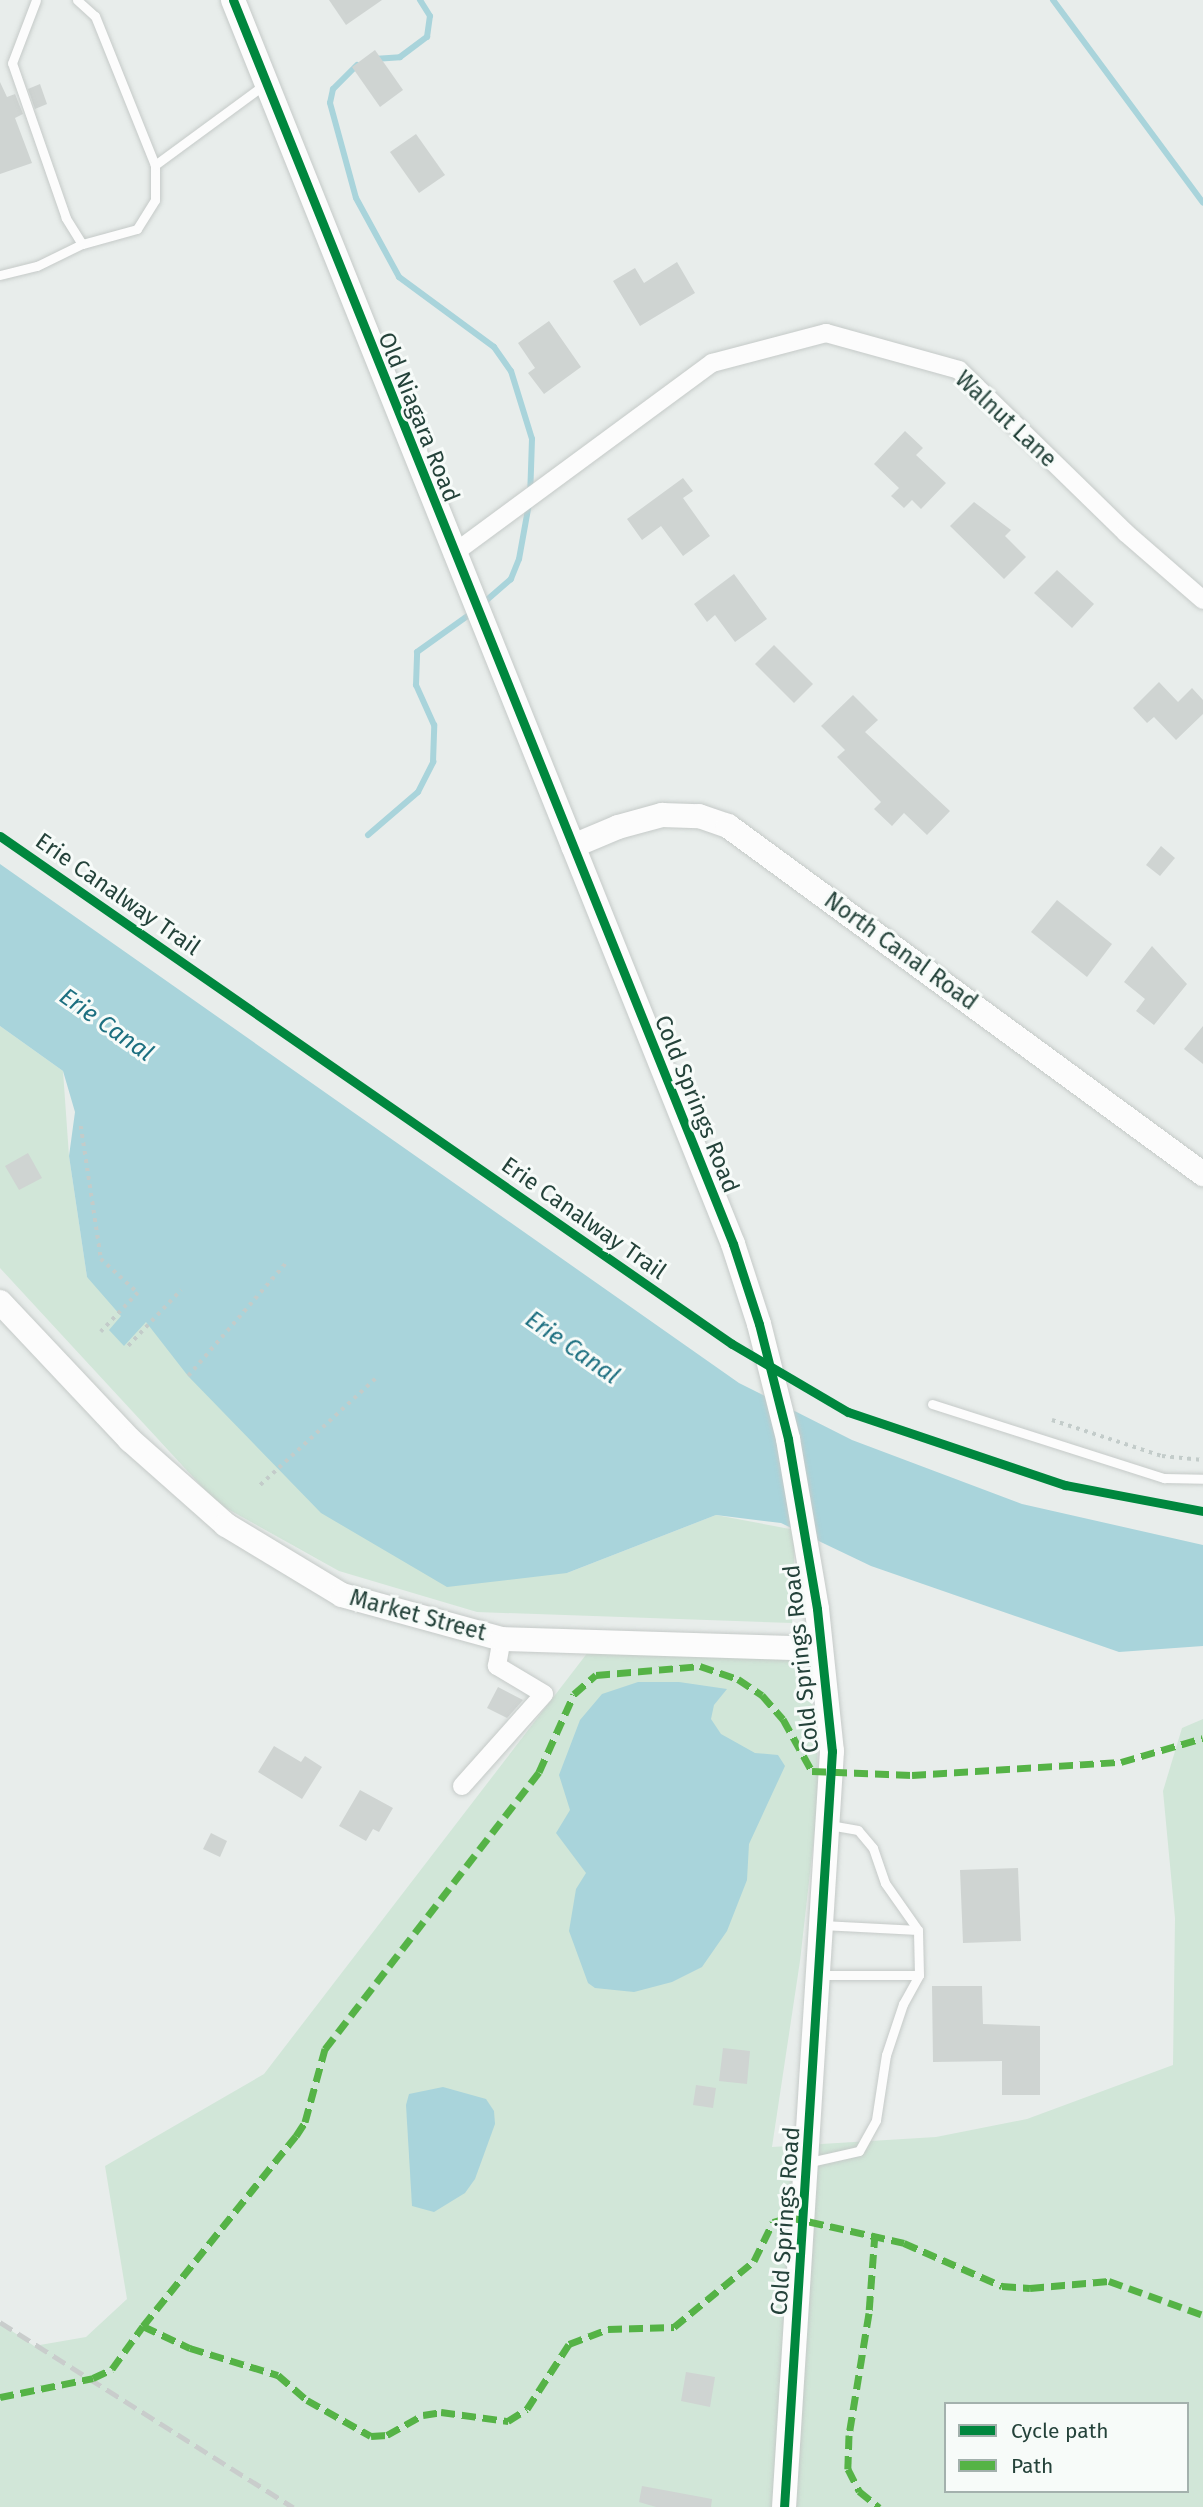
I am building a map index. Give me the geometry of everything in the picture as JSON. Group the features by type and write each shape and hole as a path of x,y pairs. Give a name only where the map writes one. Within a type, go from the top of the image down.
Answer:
{"street":[{"name":"Old Niagara Road","path":"233,0 453,554 573,846"},
{"name":"Walnut Lane","path":"453,554 712,363 826,333 959,370 1125,533 1203,600"},
{"name":"North Canal Road","path":"573,846 618,827 662,815 699,816 728,826 1203,1174"},
{"name":"Cold Springs Road","path":"573,846 733,1244 759,1324 788,1439 817,1609 832,1751 784,2507"},
{"name":"Market Street","path":"0,1302 130,1440 226,1525 342,1595 502,1639 820,1649"},
{"path":"462,1786 544,1694 496,1666 502,1639"}],"lane":[{"path":"36,0 12,63 66,218 82,244"},
{"path":"0,275 37,266 82,244 137,229 155,200 155,165 95,16 77,0"},
{"path":"155,165 266,84"},
{"path":"932,1404 1164,1478 1203,1479"},
{"path":"808,2162 859,2151 876,2120 886,2055 903,2004 919,1975 918,1930 885,1883 873,1849 858,1830 827,1825"},
{"path":"822,1925 918,1930"},
{"path":"819,1975 919,1975"}],"path":[{"path":"82,1126 101,1259 138,1293 101,1332"},
{"path":"188,1376 286,1263"},
{"path":"128,1346 181,1290"},
{"path":"260,1485 377,1377"},
{"path":"1052,1420 1162,1456 1203,1460"}],"green space":[{"path":"0,1026 63,1071 69,1156 87,1277 567,1573 716,1515 795,1530 792,1623 477,1612 339,1571 217,1503 0,1268"},
{"path":"595,1643 804,1661 817,1727 818,1802 800,1961 772,2147 936,2137 1027,2119 1173,2065 1175,1918 1163,1791 1182,1728 1203,1719 1203,2507 0,2507 0,2323 34,2346 86,2337 127,2299 105,2166 264,2074"}],"water":[{"name":"Erie Canal","path":"0,864 739,1383 852,1440 1022,1504 1203,1545 1203,1646 1119,1652 871,1566 781,1523 716,1515 567,1573 447,1587 321,1513 188,1376 146,1322 124,1346 109,1330 121,1316 87,1277 69,1156 75,1112 63,1071 0,1026"},
{"path":"638,1682 679,1682 727,1689 714,1705 711,1719 721,1734 755,1753 778,1755 785,1766 749,1844 747,1880 727,1931 702,1967 672,1982 634,1992 595,1988 588,1983 569,1931 576,1889 586,1873 556,1833 570,1810 559,1775 580,1720 602,1694"},
{"path":"443,2087 486,2099 494,2111 495,2124 475,2179 465,2193 434,2212 412,2206 406,2105 409,2094"}],"building":[{"path":"329,0 382,0 346,25"},
{"path":"375,50 403,90 380,107 352,67"},
{"path":"0,82 7,97 15,94 23,114 15,118 32,163 0,174"},
{"path":"40,84 47,104 35,109 28,89"},
{"path":"416,134 445,175 419,193 390,152"},
{"path":"677,262 695,293 640,326 613,281 635,268 644,283"},
{"path":"549,321 581,367 544,394 528,373 535,368 518,343"},
{"path":"905,431 923,448 916,455 946,483 921,509 912,500 904,508 891,496 899,488 874,464"},
{"path":"683,478 693,491 683,498 710,536 683,556 661,526 642,540 627,519"},
{"path":"974,502 1011,530 1005,536 1026,557 1004,579 950,526"},
{"path":"1057,570 1094,604 1072,628 1034,593"},
{"path":"734,574 767,619 735,642 715,615 707,622 694,604"},
{"path":"774,645 813,684 794,703 755,664"},
{"path":"1159,682 1178,702 1192,688 1203,700 1203,714 1176,740 1154,717 1147,723 1133,708"},
{"path":"853,695 878,720 865,732 950,811 927,835 904,813 892,826 874,809 881,802 837,757 845,750 821,726"},
{"path":"1161,846 1175,858 1160,876 1146,865"},
{"path":"1057,900 1112,944 1087,977 1031,932"},
{"path":"1152,946 1187,984 1154,1025 1136,1011 1145,999 1124,982"},
{"path":"1203,1026 1203,1064 1184,1049"},
{"path":"28,1153 42,1178 19,1190 5,1166"},
{"path":"498,1687 523,1700 507,1718 487,1708"},
{"path":"274,1746 301,1762 305,1756 322,1767 302,1799 258,1772"},
{"path":"360,1790 393,1808 379,1832 373,1829 366,1841 339,1826"},
{"path":"211,1833 227,1841 220,1857 203,1849"},
{"path":"1018,1868 1021,1941 963,1943 960,1870"},
{"path":"932,1986 982,1986 983,2024 1040,2026 1040,2095 1002,2095 1002,2061 933,2062"},
{"path":"723,2048 750,2051 747,2084 719,2081"},
{"path":"696,2085 716,2088 713,2108 693,2105"},
{"path":"686,2372 715,2377 710,2407 681,2401"},
{"path":"642,2486 712,2499 711,2507 656,2507 639,2502"}],"waterway":[{"path":"374,59 400,57 427,37 430,16 420,0"},
{"path":"1053,0 1203,203"},
{"path":"357,65 333,89 330,103 356,198 399,277 494,347 511,371 532,439 530,498 519,559 511,579 481,605"},
{"path":"368,835 418,792 433,762 434,725 416,685 417,652 473,612"}],"railway":[{"path":"0,2322 293,2507"}],"marked path":[{"path":"143,2326 296,2136 305,2122 325,2049 539,1772 574,1694 596,1675 700,1666 738,1679 762,1695 783,1719 812,1771 912,1775 1121,1762 1203,1738"},
{"path":"0,2397 93,2378 112,2369 143,2326 190,2348 278,2375 307,2400 371,2436 387,2435 423,2415 441,2412 508,2421 527,2409 569,2344 608,2329 674,2327 754,2261 773,2222 789,2217 904,2243 1002,2286 1030,2288 1109,2281 1203,2315"},
{"path":"875,2233 869,2313 849,2435 848,2469 859,2491 879,2507"}],"cycle path":[{"path":"233,0 733,1244 759,1324 788,1439 817,1609 832,1751 784,2507"},
{"name":"Erie Canalway Trail","path":"0,836 732,1344 848,1412 1065,1485 1203,1511"}]}
